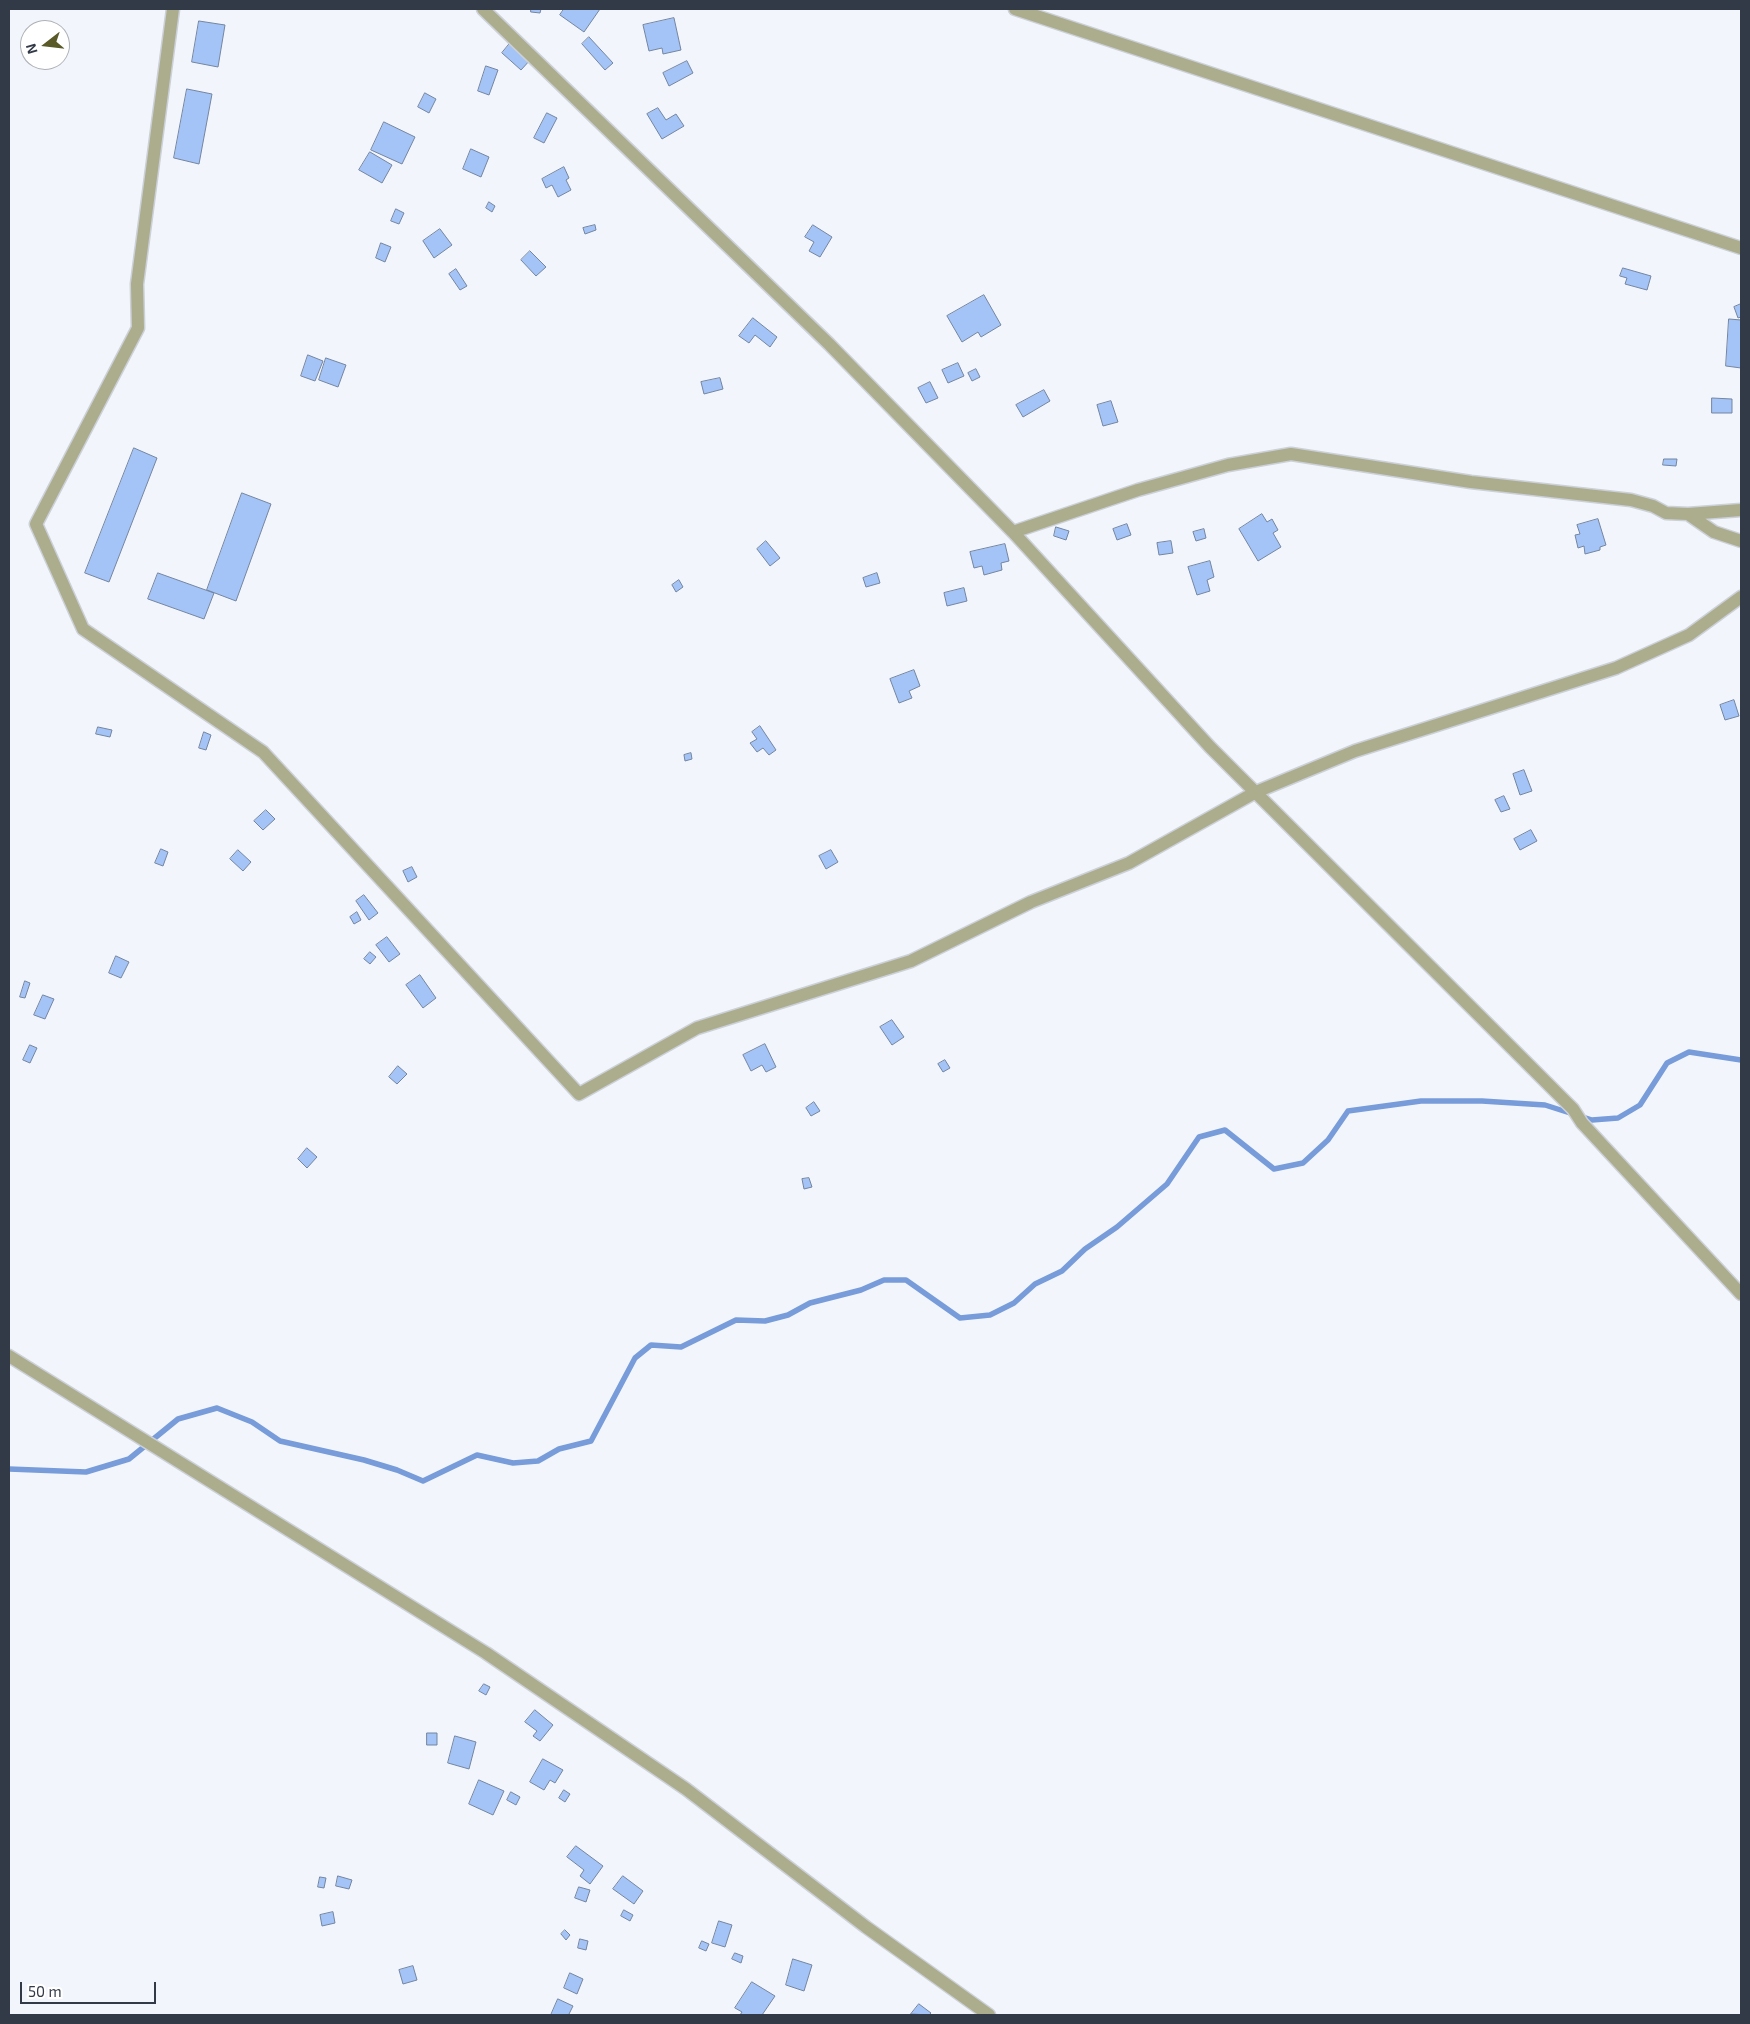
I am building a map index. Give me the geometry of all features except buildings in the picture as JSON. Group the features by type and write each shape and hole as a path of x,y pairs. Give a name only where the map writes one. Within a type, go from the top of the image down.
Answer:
{"street":[{"path":"173,9 137,284 138,328 36,524 83,629 264,752 579,1094 697,1028 911,962 1031,902 1129,863 1256,792 1355,751 1616,668 1689,635 1741,596"},
{"path":"483,9 829,344 1013,532 1210,747 1573,1109 1582,1123 1741,1294"},
{"path":"1015,9 1741,248"},
{"path":"1013,532 1138,490 1228,465 1291,454 1471,482 1631,500 1653,506 1666,513 1688,514 1741,510"},
{"path":"1688,514 1714,532 1741,541"},
{"path":"9,1356 153,1448 494,1658 686,1789 866,1927 989,2015"}],"waterway":[{"path":"9,1469 86,1472 129,1459 178,1419 217,1408 252,1422 280,1441 364,1460 397,1470 423,1481 477,1455 513,1463 538,1461 559,1449 591,1441 635,1358 651,1345 681,1347 736,1320 765,1321 788,1315 810,1303 861,1290 884,1280 906,1280 960,1318 990,1315 1014,1303 1035,1284 1062,1271 1085,1249 1117,1227 1167,1184 1199,1137 1225,1130 1274,1169 1303,1163 1328,1140 1348,1111 1421,1101 1482,1101 1545,1105 1592,1120 1618,1118 1640,1105 1667,1063 1689,1052 1741,1060"}]}
